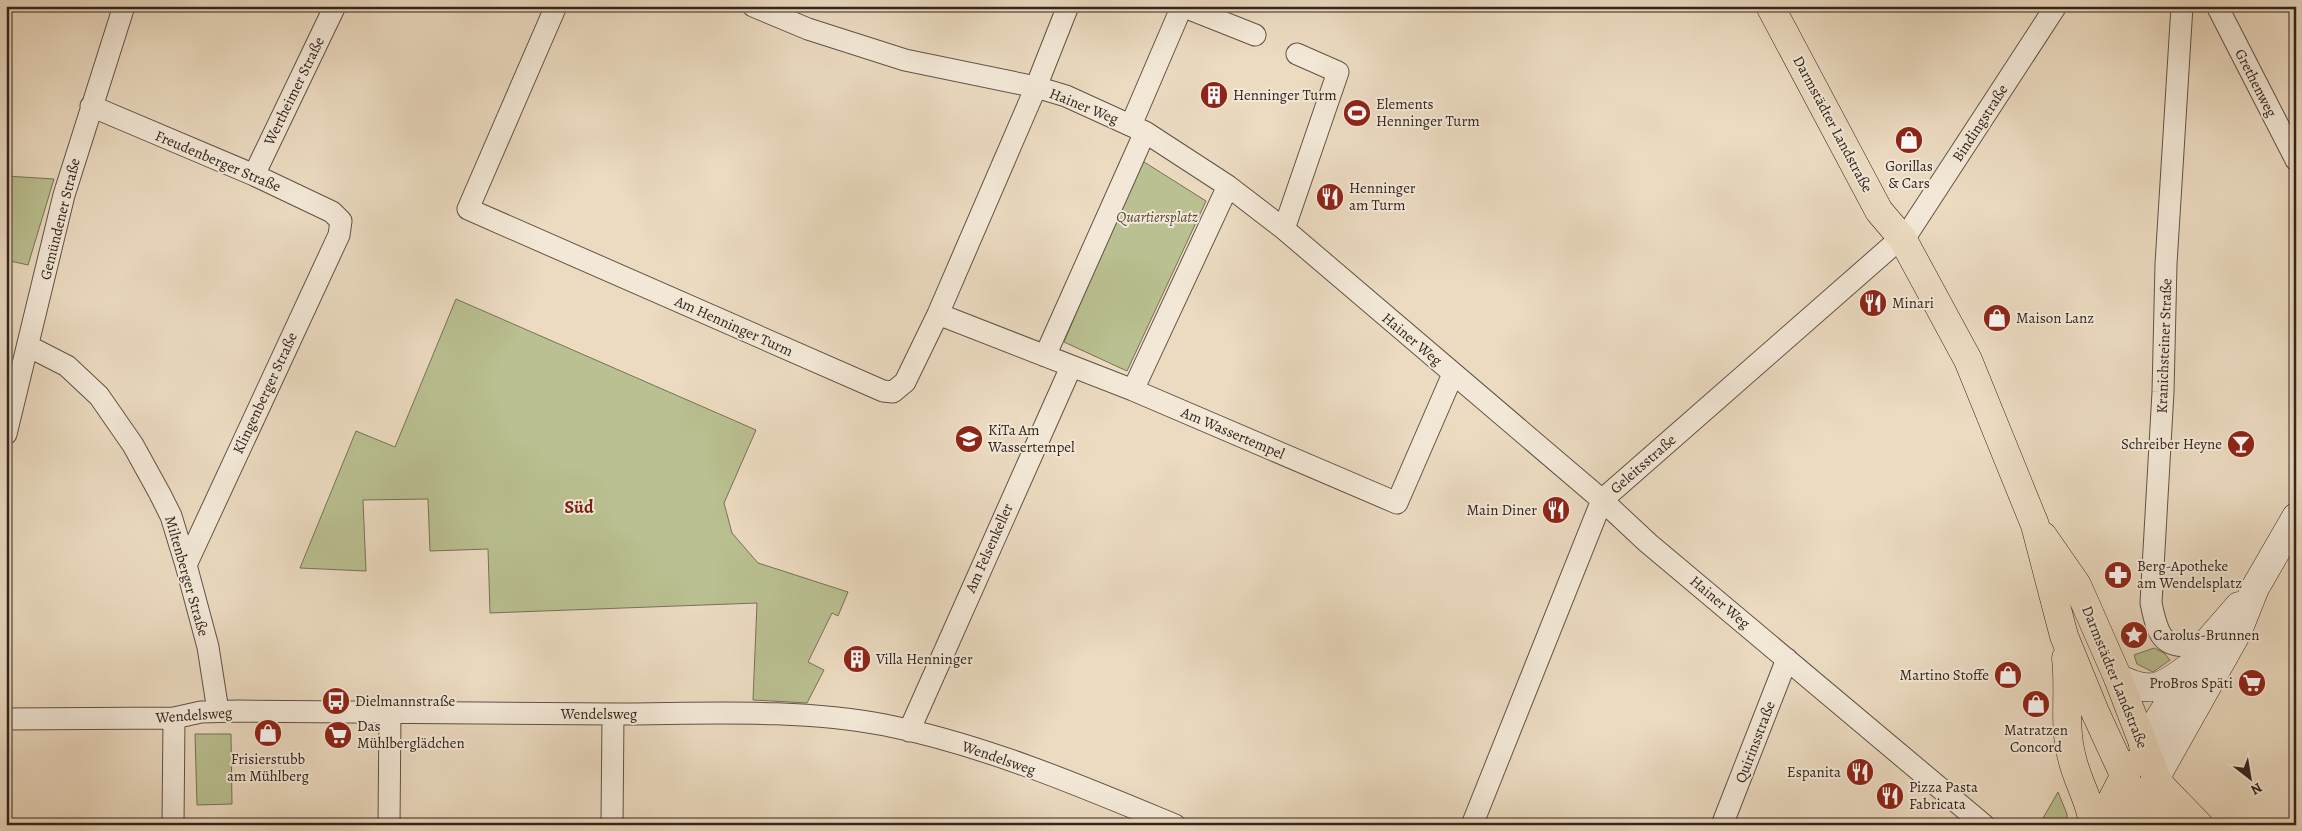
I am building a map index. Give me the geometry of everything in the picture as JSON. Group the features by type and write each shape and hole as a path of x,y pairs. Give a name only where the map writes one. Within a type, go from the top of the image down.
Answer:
{"main road":[{"name":"Darmstädter Landstraße","path":"1770,6 1879,211 1902,238 1968,360 2035,525 2064,636 2123,776 2133,814 2161,825"},
{"name":"Darmstädter Landstraße","path":"1790,6 1893,202 1902,238"},
{"path":"2133,814 2156,777 2237,633 2255,588 2296,517"},
{"name":"Darmstädter Landstraße","path":"2035,525 2077,586 2118,678 2156,777 2163,788 2199,825"},
{"path":"2118,678 2137,688 2155,688 2170,681 2199,654 2255,588"},
{"path":"2064,636 2068,678 2066,725 2072,759 2091,813 2093,825"},
{"path":"2099,825 2123,776 2199,654"},
{"path":"2123,776 2156,777"}],"street":[{"name":"Gemündener Straße","path":"6,434 64,195 124,6"},
{"name":"Wertheimer Straße","path":"254,175 335,6"},
{"name":"Am Henninger Turm","path":"556,6 468,209 883,391 893,392 905,382 938,314 1036,87 1068,6"},
{"name":"Hainer Weg","path":"753,6 808,29 906,60 1036,87 1066,96 1138,129 1228,186 1284,229 1602,500 1648,543 1984,825"},
{"path":"1045,356 1138,129 1182,6 1255,36"},
{"name":"Bindingstraße","path":"1902,238 1921,214 2056,6"},
{"name":"Kranichsteiner Straße","path":"2182,6 2166,264 2163,392 2151,604 2157,630 2166,642 2185,647 2199,654"},
{"name":"Grethenweg","path":"2217,6 2296,160"},
{"path":"1284,229 1338,72 1297,54"},
{"name":"Freudenberger Straße","path":"91,106 254,175 332,212 341,221"},
{"path":"1133,390 1228,186"},
{"name":"Klingenberger Straße","path":"186,565 339,235 341,221"},
{"name":"Geleitsstraße","path":"1472,825 1602,500 1902,238"},
{"name":"Am Wassertempel","path":"938,314 1133,390 1397,503 1453,374"},
{"name":"Miltenberger Straße","path":"28,346 67,366 99,396 132,445 160,494 171,516 208,647 218,711"},
{"name":"Am Felsenkeller","path":"909,731 1071,367"},
{"name":"Quirinsstraße","path":"1722,825 1788,659"},
{"name":"Wendelsweg","path":"6,719 174,718 201,712 218,711 794,715 856,720 930,735 994,756 1100,794 1175,825"},
{"path":"389,825 390,712"},
{"path":"612,714 612,825"},
{"path":"173,825 174,718"}],"green space":[{"name":"Quartiersplatz","path":"1141,160 1206,201 1127,371 1064,342"},
{"path":"6,176 54,179 28,265 6,260"},
{"path":"456,299 756,430 724,503 732,533 758,563 848,592 838,616 832,613 808,662 824,670 807,703 753,700 757,603 490,613 488,549 430,551 428,499 363,500 366,571 300,568 356,431 395,447"},
{"path":"2154,648 2164,653 2170,660 2153,672 2137,664 2134,655"},
{"path":"195,734 231,734 232,804 197,805"},
{"path":"2058,792 2067,814 2067,825 2039,825"}],"place":[{"name":"Henninger Turm","path":"1214,95"},
{"name":"Elements Henninger Turm","path":"1357,113"},
{"name":"Gorillas & Cars","path":"1909,140"},
{"name":"Henninger am Turm","path":"1330,197"},
{"name":"Minari","path":"1873,303"},
{"name":"Maison Lanz","path":"1997,318"},
{"name":"KiTa Am Wassertempel","path":"969,439"},
{"name":"Schreiber Heyne","path":"2241,444"},
{"name":"Main Diner","path":"1556,510"},
{"name":"Berg-Apotheke am Wendelsplatz","path":"2118,575"},
{"name":"Carolus-Brunnen","path":"2134,635"},
{"name":"Villa Henninger","path":"857,659"},
{"name":"Martino Stoffe","path":"2008,675"},
{"name":"ProBros Späti","path":"2252,683"},
{"name":"Dielmannstraße","path":"336,701"},
{"name":"Matratzen Concord","path":"2036,704"},
{"name":"Frisierstubb am Mühlberg","path":"268,733"},
{"name":"Das Mühlberglädchen","path":"338,735"},
{"name":"Espanita","path":"1860,772"},
{"name":"Pizza Pasta Fabricata","path":"1890,796"}],"district":[{"name":"Süd","path":"579,507"}]}
